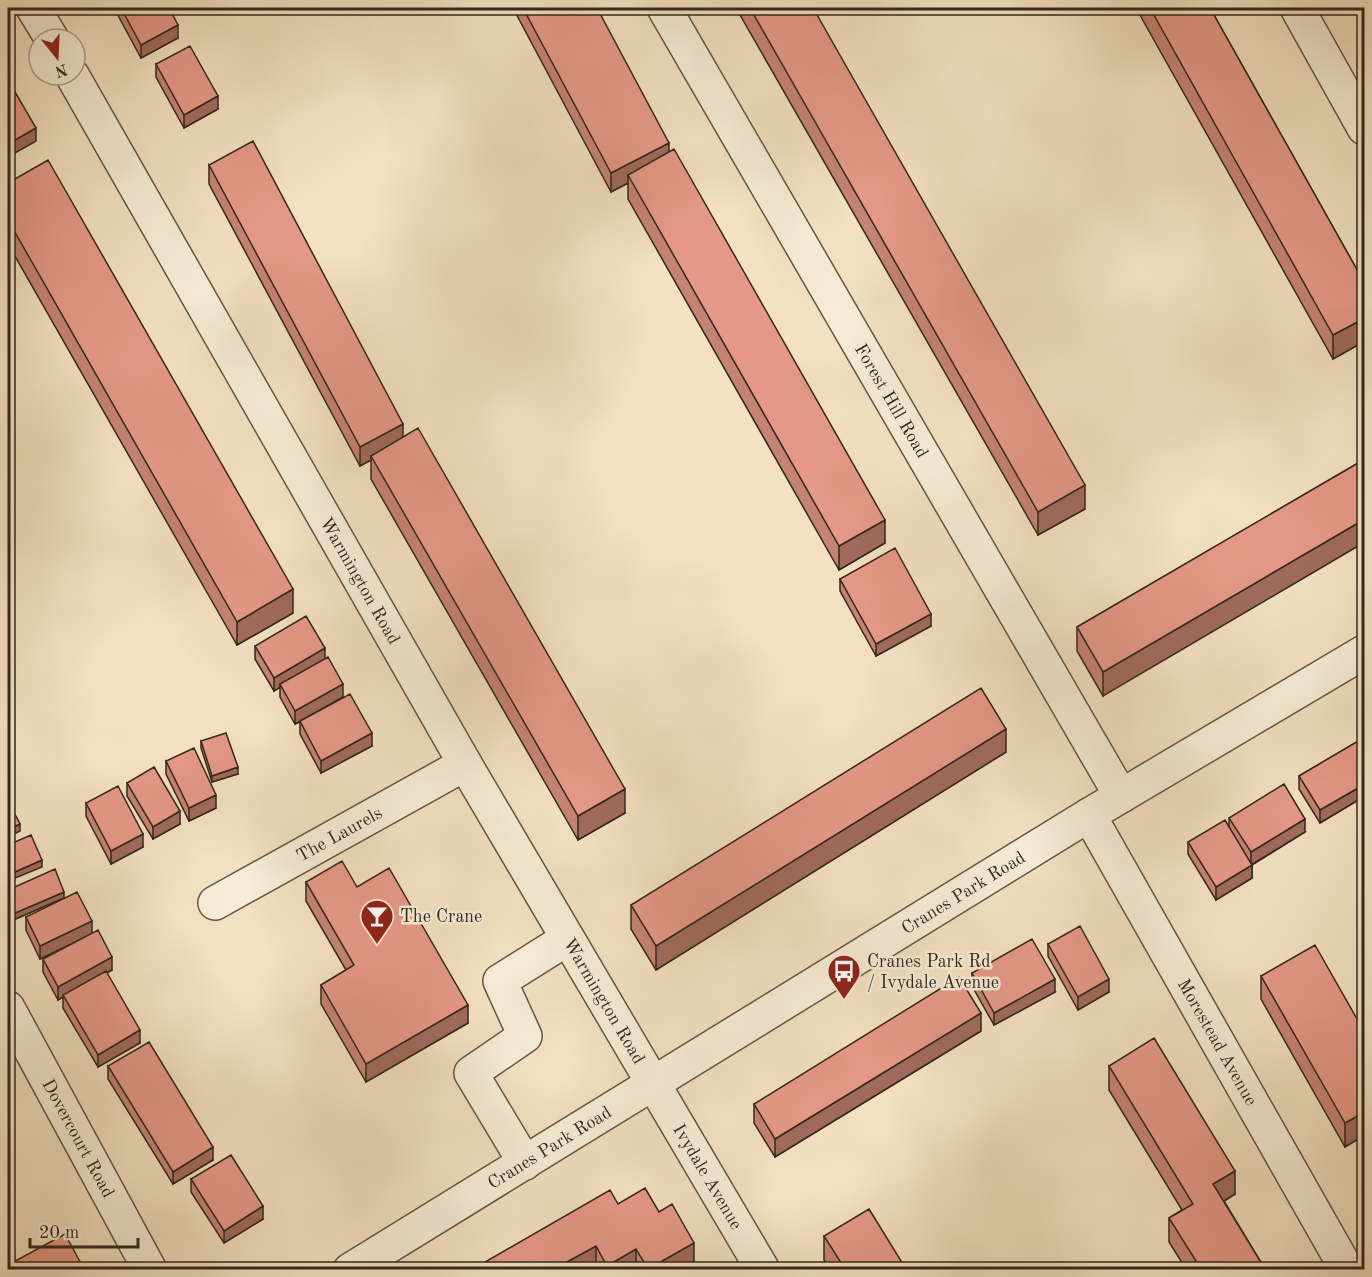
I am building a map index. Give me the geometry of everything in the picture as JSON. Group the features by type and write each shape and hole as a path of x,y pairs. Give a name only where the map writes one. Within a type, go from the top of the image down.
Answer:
{"street":[{"path":"33,8 45,27"},
{"name":"Forest Hill Road","path":"664,8 1121,796"},
{"path":"1297,8 1365,128"},
{"name":"Warmington Road","path":"79,87 465,764 652,1084"},
{"name":"Cranes Park Road","path":"350,1269 1089,815 1365,652"},
{"name":"The Laurels","path":"214,903 465,764"},
{"name":"Morestead Avenue","path":"1089,815 1347,1269"},
{"path":"525,1163 471,1073 525,1036 500,981 567,939"},
{"name":"Dovercourt Road","path":"8,1008 150,1269"},
{"name":"Ivydale Avenue","path":"652,1084 763,1269"}],"building":[{"path":"121,8 169,8 178,25 141,45"},
{"path":"523,8 597,8 669,143 611,173"},
{"path":"750,8 813,8 1085,485 1038,512"},
{"path":"1150,8 1210,8 1365,284 1365,318 1333,335"},
{"path":"190,46 218,96 184,115 156,64"},
{"path":"8,80 36,128 8,144"},
{"path":"253,141 403,424 360,447 209,165"},
{"path":"674,149 885,520 839,546 628,175"},
{"path":"48,160 293,589 237,622 8,220 8,183"},
{"path":"418,428 625,789 578,816 371,456"},
{"path":"1365,459 1365,519 1103,672 1077,627"},
{"path":"895,548 931,614 876,644 840,579"},
{"path":"306,616 325,648 274,678 255,646"},
{"path":"328,657 343,684 295,711 280,684"},
{"path":"981,688 1006,729 656,946 631,905"},
{"path":"350,694 372,733 321,761 300,721"},
{"path":"226,733 238,767 212,776 201,741"},
{"path":"1365,737 1365,784 1320,810 1299,776"},
{"path":"194,748 216,795 189,808 166,761"},
{"path":"154,767 180,811 153,827 127,783"},
{"path":"1284,784 1305,819 1251,852 1229,818"},
{"path":"118,786 143,834 111,851 86,803"},
{"path":"8,801 20,824 8,830"},
{"path":"1225,820 1252,865 1216,887 1188,842"},
{"path":"31,835 42,860 8,875 8,845"},
{"name":"The Crane","path":"342,861 357,887 389,868 468,1005 366,1064 321,985 354,965 306,882"},
{"path":"55,869 64,892 13,914 8,900 8,890"},
{"path":"77,892 92,921 40,946 26,917"},
{"path":"1080,926 1109,979 1078,997 1048,944"},
{"path":"98,930 112,957 58,987 43,959"},
{"path":"1032,939 1055,979 994,1013 972,973"},
{"path":"1315,945 1365,1033 1365,1112 1345,1123 1261,976"},
{"path":"106,971 140,1030 98,1055 63,995"},
{"path":"959,977 981,1013 775,1139 754,1104"},
{"path":"1154,1038 1235,1171 1213,1184 1265,1269 1201,1269 1169,1218 1193,1204 1109,1066"},
{"path":"149,1042 213,1147 173,1172 108,1066"},
{"path":"231,1155 263,1206 224,1231 191,1179"},
{"path":"645,1188 659,1212 672,1204 694,1243 648,1269 636,1249 607,1266 596,1246 554,1269 473,1269 610,1190 618,1204"},
{"path":"869,1209 906,1269 845,1269 824,1236"},
{"path":"65,1234 84,1269 8,1269 8,1265"}],"place":[{"name":"The Crane","path":"377,945"},
{"name":"Cranes Park Rd / Ivydale Avenue","path":"844,1000"}]}
